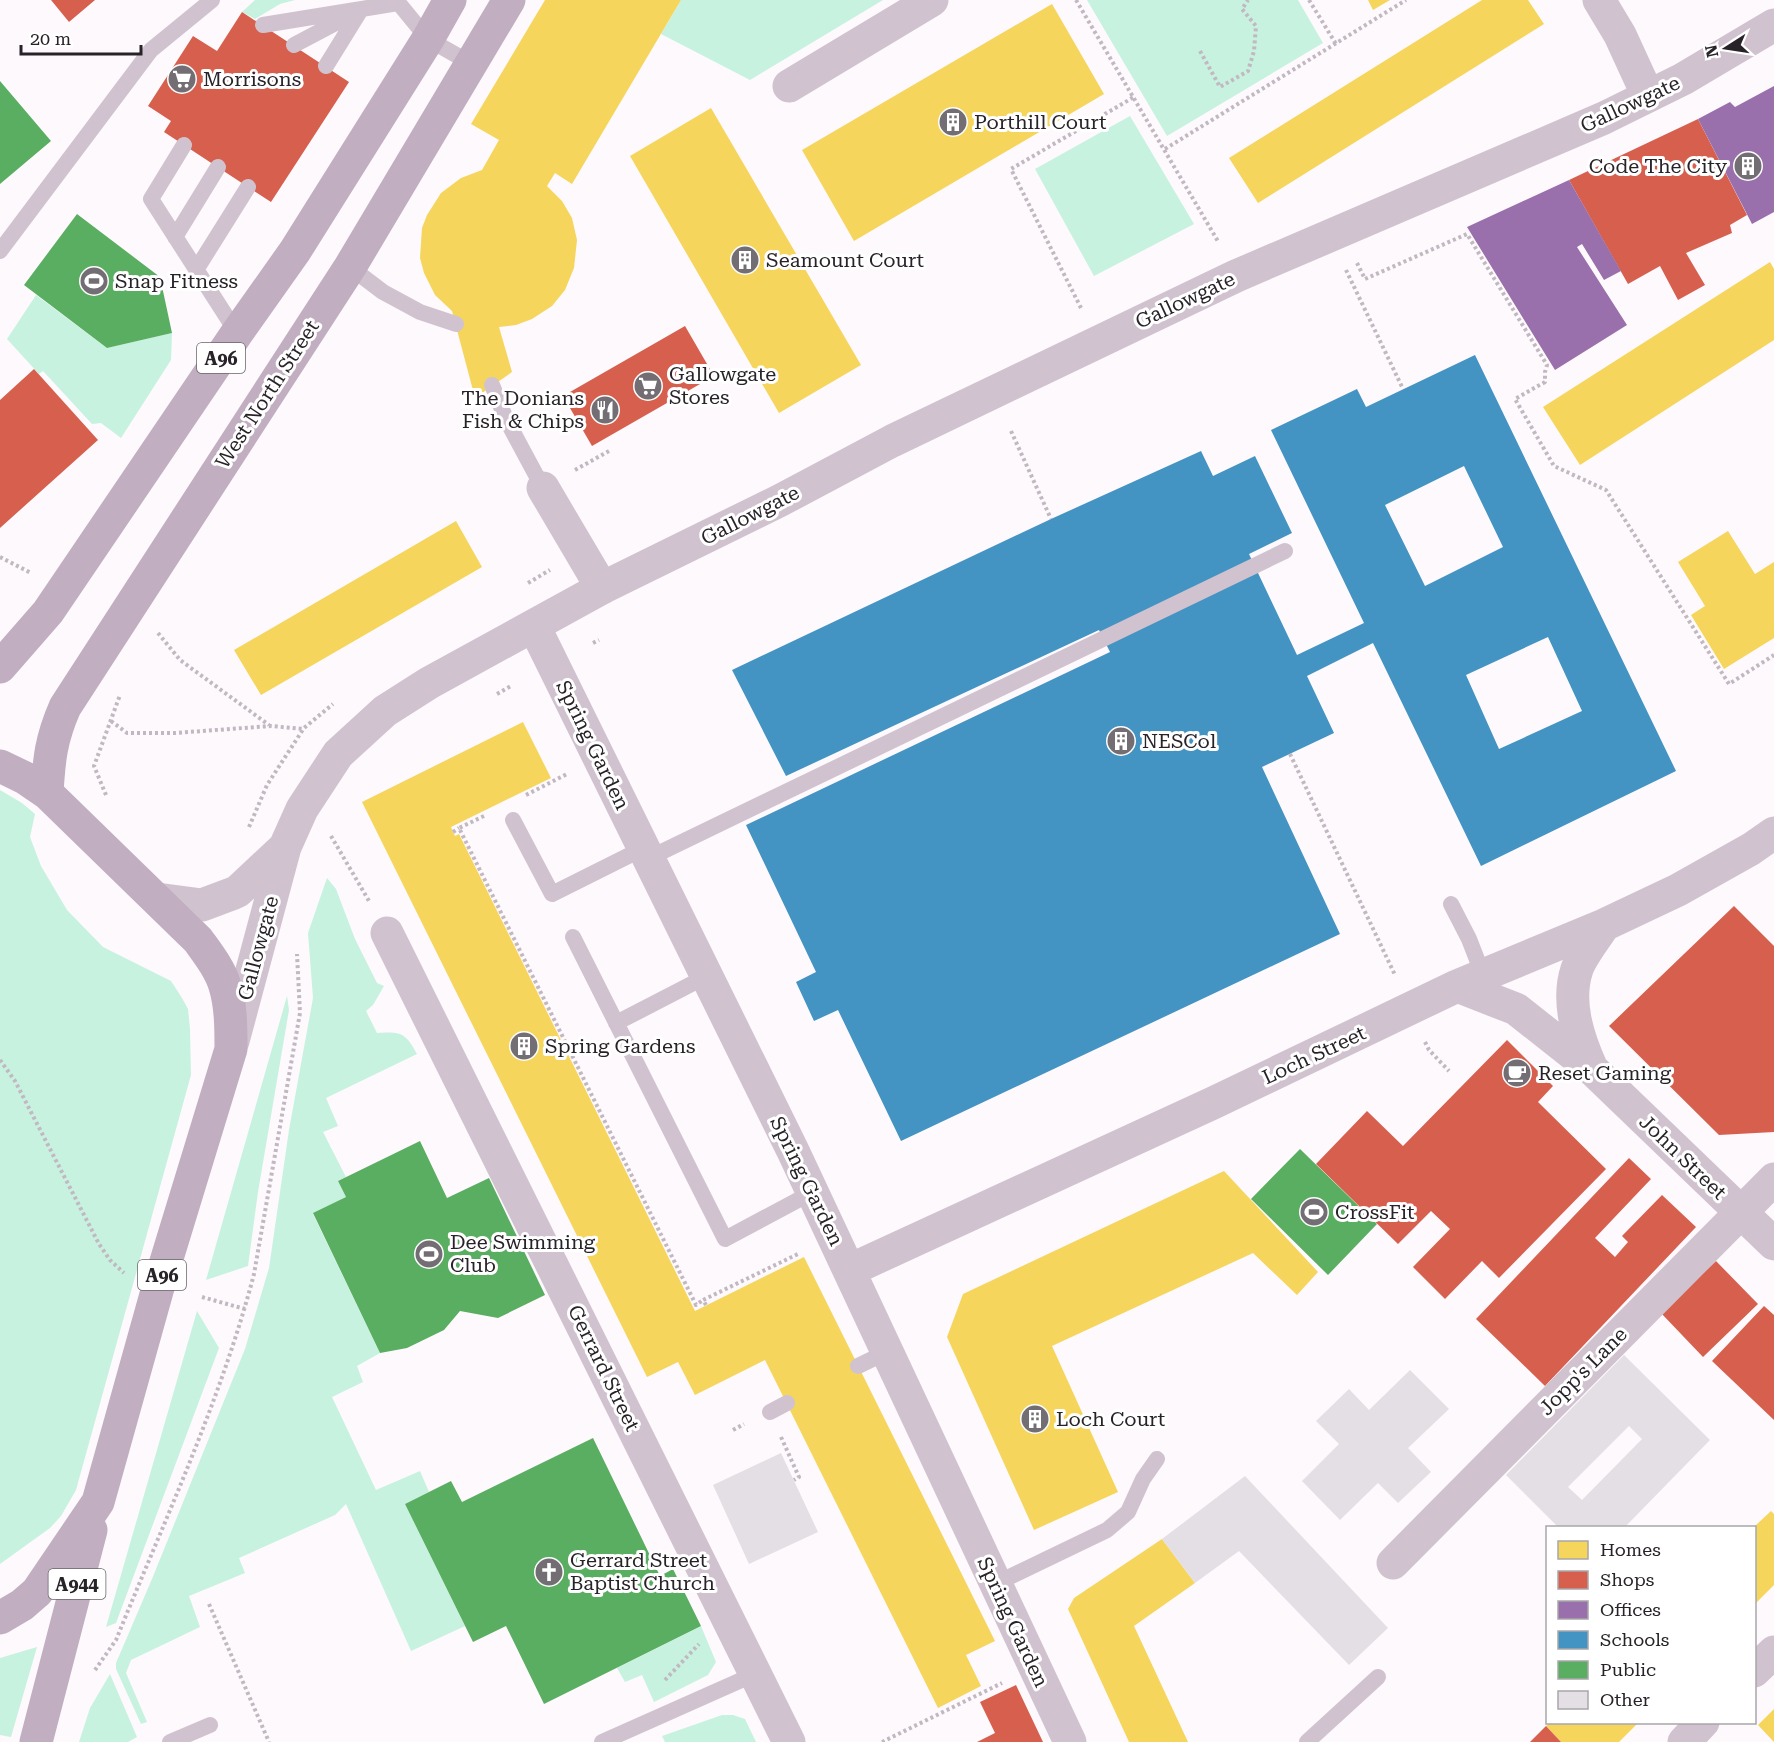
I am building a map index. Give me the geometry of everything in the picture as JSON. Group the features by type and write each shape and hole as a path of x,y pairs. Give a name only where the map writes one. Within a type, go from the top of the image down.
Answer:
{"main road":[{"name":"A96","path":"0,667 48,612 295,250 428,39 450,0"},
{"name":"West North Street","path":"47,793 49,756 54,732 64,707 350,267 509,0"},
{"name":"A96","path":"0,766 25,778 47,793 198,940 225,984 230,1011 231,1049 157,1291 98,1502 37,1592 22,1605 0,1618"},
{"name":"A944","path":"36,1742 98,1502"}],"street":[{"path":"789,86 932,0"},
{"path":"1599,0 1620,35 1647,96"},
{"name":"Gallowgate","path":"231,1049 285,847 302,809 339,754 385,711 429,683 602,588 764,509 902,436 1236,276 1604,118 1683,79 1774,25"},
{"path":"543,488 602,588"},
{"name":"Spring Garden","path":"534,626 850,1270 873,1359 995,1584 1070,1742"},
{"name":"Loch Street","path":"850,1270 1213,1103 1470,981 1604,925 1678,890 1751,849 1774,833"},
{"name":"Gallowgate","path":"157,899 202,905 234,893 285,847"},
{"name":"John Street","path":"1592,1068 1580,1043 1573,987 1578,968 1604,925"},
{"name":"Gerrard Street","path":"387,933 789,1742"},
{"name":"John Street","path":"1470,981 1516,1009 1592,1068 1774,1244"},
{"name":"Jopp's Lane","path":"1393,1563 1774,1179"},
{"path":"1756,1670 1774,1652"},
{"path":"1684,1742 1702,1724"}],"lane":[{"path":"0,251 151,50 212,0"},
{"path":"263,25 360,10 397,1 428,39 471,64"},
{"path":"294,45 360,10"},
{"path":"326,66 360,10"},
{"path":"184,145 151,199 237,333"},
{"path":"175,237 218,167"},
{"path":"196,270 248,187"},
{"path":"350,267 383,292 420,312 456,324"},
{"path":"492,385 506,419 543,488"},
{"path":"513,819 552,894 646,853 1285,551"},
{"path":"1451,904 1469,939 1470,981"},
{"path":"573,936 725,1239 813,1192"},
{"path":"616,1023 707,976"},
{"path":"770,1412 787,1403"},
{"path":"995,1584 1107,1530 1128,1512 1143,1479 1157,1459"},
{"path":"602,1742 755,1674"},
{"path":"1307,1742 1378,1677"},
{"path":"170,1742 210,1725"}],"path":[{"path":"1076,0 1165,149 1236,276"},
{"path":"1200,51 1220,87 1248,71 1254,51 1256,26 1242,9 1248,0"},
{"path":"1309,0 1336,44"},
{"path":"1165,149 1406,0"},
{"path":"1084,313 1011,169 1134,97"},
{"path":"1342,230 1365,279 1467,234 1547,365 1545,382 1515,399 1554,466 1606,490 1729,684 1774,655"},
{"path":"1346,270 1403,389"},
{"path":"1011,431 1052,519"},
{"path":"573,472 609,451"},
{"path":"0,557 41,578"},
{"path":"157,632 180,660 271,726"},
{"path":"593,644 599,640"},
{"path":"497,694 511,686"},
{"path":"107,799 94,766 121,694"},
{"path":"111,721 128,733 175,733 271,726 304,728 339,754"},
{"path":"249,828 267,785 304,728"},
{"path":"1290,754 1411,1008"},
{"path":"453,832 459,828"},
{"path":"331,836 387,933"},
{"path":"514,940 696,1305 705,1303 806,1250"},
{"path":"90,1678 116,1640 219,1387 245,1310 254,1274 300,1013 297,952"},
{"path":"0,1060 15,1081 99,1244 110,1260 125,1273"},
{"path":"202,1298 245,1310"},
{"path":"209,1604 269,1742"},
{"path":"882,1742 1006,1682"}],"green space":[{"path":"255,0 295,0 280,4 255,19 242,12"},
{"path":"681,0 883,0 750,80 661,34"},
{"path":"1087,0 1298,0 1323,43 1167,136"},
{"path":"1130,116 1194,224 1094,276 1035,169"},
{"path":"36,295 107,348 172,333 171,360 121,438 101,423 92,424 43,371 39,374 7,339"},
{"path":"0,790 35,814 30,837 41,866 67,910 103,947 171,981 188,1009 191,1075 76,1490 61,1516 50,1528 0,1564"},
{"path":"327,878 336,889 355,939 377,983 384,986 373,1005 366,1011 377,1033 392,1032 402,1035 417,1054 326,1098 338,1126 323,1132 346,1177 338,1181 346,1197 313,1214 380,1353 357,1366 363,1382 332,1397 376,1490 420,1471 429,1492 405,1504 465,1626 411,1651 346,1504 335,1515 239,1558 245,1573 189,1596 200,1627 131,1660 126,1673 147,1722 141,1724 116,1669 116,1663 245,1349 269,1268 289,1130 313,998 308,933"},
{"path":"287,996 289,1010 258,1192 248,1266 206,1280"},
{"path":"197,1311 219,1348 116,1623 106,1627"},
{"path":"701,1626 716,1662 708,1675 654,1702 642,1675 625,1682 617,1668"},
{"path":"37,1647 11,1737 0,1735 0,1658"},
{"path":"110,1674 137,1737 128,1742 79,1742 90,1708"},
{"path":"722,1715 733,1715 745,1719 756,1742 665,1742 662,1736"}],"building: Homes":[{"path":"545,0 681,0 572,184 555,173 547,186 562,201 572,218 577,240 574,268 565,290 552,306 532,319 516,325 499,327 512,372 475,398 452,311 435,295 424,273 420,258 422,228 427,215 441,193 461,178 482,170 499,140 471,124"},
{"path":"1368,0 1390,0 1373,10"},
{"path":"1482,0 1528,0 1544,24 1258,203 1229,158"},
{"name":"Porthill Court","path":"1052,4 1104,94 854,241 802,150"},
{"name":"Seamount Court","path":"711,108 861,365 779,413 630,156"},
{"path":"1770,262 1774,269 1774,340 1580,465 1543,407"},
{"path":"456,521 482,567 261,695 234,650"},
{"path":"1728,531 1755,574 1774,562 1774,638 1724,669 1691,615 1705,606 1678,562"},
{"name":"Spring Gardens","path":"523,722 551,778 451,827 453,832 455,836 459,834 695,1311 804,1257 995,1641 966,1655 981,1686 938,1708 765,1360 695,1395 678,1362 647,1377 362,802"},
{"name":"Loch Court","path":"1224,1171 1318,1272 1297,1295 1253,1253 1052,1346 1118,1492 1034,1530 947,1337 963,1294"},
{"path":"1771,1511 1774,1514 1774,1585 1756,1603 1756,1526"},
{"path":"1162,1539 1195,1583 1134,1626 1188,1742 1129,1742 1068,1609 1074,1598"},
{"path":"1774,1709 1774,1742 1758,1725"},
{"path":"1548,1724 1637,1724 1619,1742 1561,1742 1546,1726"}],"building: Shops":[{"path":"51,0 95,0 69,22"},
{"path":"242,12 349,82 271,202 164,132 171,121 148,106 193,36 217,51"},
{"path":"1698,119 1747,215 1730,225 1732,233 1686,253 1705,285 1678,300 1660,266 1628,284 1569,180"},
{"path":"685,326 714,376 592,446 563,396"},
{"path":"34,369 98,440 0,528 0,400"},
{"path":"1734,906 1774,946 1774,1132 1719,1135 1609,1026"},
{"path":"1507,1040 1553,1086 1538,1102 1606,1169 1499,1278 1482,1261 1445,1299 1413,1267 1450,1229 1431,1211 1398,1244 1316,1164 1367,1111 1403,1146"},
{"path":"1629,1158 1651,1179 1595,1238 1615,1257 1628,1242 1622,1236 1662,1195 1696,1227 1545,1386 1476,1319"},
{"path":"1716,1261 1758,1304 1703,1357 1661,1313"},
{"path":"1764,1306 1774,1315 1774,1420 1712,1361"},
{"path":"1016,1685 1043,1742 977,1742 995,1733 980,1702"},
{"path":"1546,1726 1561,1742 1530,1742"}],"building: Offices":[{"name":"Code The City","path":"1774,86 1774,212 1752,224 1698,119 1730,102 1735,107"},
{"path":"1569,180 1621,271 1604,280 1582,244 1577,247 1627,325 1555,370 1467,227"}],"building: Schools":[{"name":"NESCol","path":"1475,355 1676,771 1481,866 1373,643 1307,676 1334,733 1262,767 1340,934 901,1141 838,1010 814,1021 796,982 816,972 746,825 1110,652 1099,630 786,776 732,670 1051,519 1201,451 1213,476 1255,456 1292,533 1249,554 1297,655 1364,623 1271,430 1357,389 1366,407","holes":["1464,466 1503,547 1425,586 1385,505","1548,637 1582,711 1499,749 1466,675"]}],"building: Public":[{"path":"0,81 51,141 0,184"},
{"name":"Snap Fitness","path":"77,214 160,277 172,333 107,348 24,285"},
{"name":"Dee Swimming Club","path":"420,1141 447,1198 489,1178 545,1295 498,1318 460,1311 444,1330 407,1348 380,1353 313,1213 346,1197 338,1181"},
{"name":"CrossFit","path":"1300,1149 1377,1224 1328,1275 1251,1199"},
{"name":"Gerrard Street Baptist Church","path":"593,1438 660,1576 673,1569 701,1626 544,1704 506,1626 473,1642 405,1504 451,1481 462,1502"}],"building: Other":[{"path":"1624,1355 1710,1440 1626,1526 1557,1526 1506,1475","holes":["1629,1426 1642,1439 1582,1500 1568,1487"]},
{"path":"1410,1370 1449,1409 1408,1448 1431,1472 1398,1503 1378,1483 1340,1520 1302,1481 1339,1444 1316,1421 1349,1389 1369,1410"},
{"path":"781,1453 818,1532 749,1564 713,1485"},
{"path":"1245,1476 1388,1628 1349,1665 1239,1551 1195,1583 1162,1539"}],"place":[{"name":"Morrisons","path":"182,79"},
{"name":"Porthill Court","path":"953,122"},
{"name":"Code The City","path":"1748,166"},
{"name":"Seamount Court","path":"745,260"},
{"name":"Snap Fitness","path":"94,281"},
{"name":"Gallowgate Stores","path":"648,386"},
{"name":"The Donians Fish & Chips","path":"605,410"},
{"name":"NESCol","path":"1121,741"},
{"name":"Spring Gardens","path":"524,1046"},
{"name":"Reset Gaming","path":"1517,1073"},
{"name":"CrossFit","path":"1314,1212"},
{"name":"Dee Swimming Club","path":"429,1254"},
{"name":"Loch Court","path":"1035,1419"},
{"name":"Gerrard Street Baptist Church","path":"549,1572"}]}
